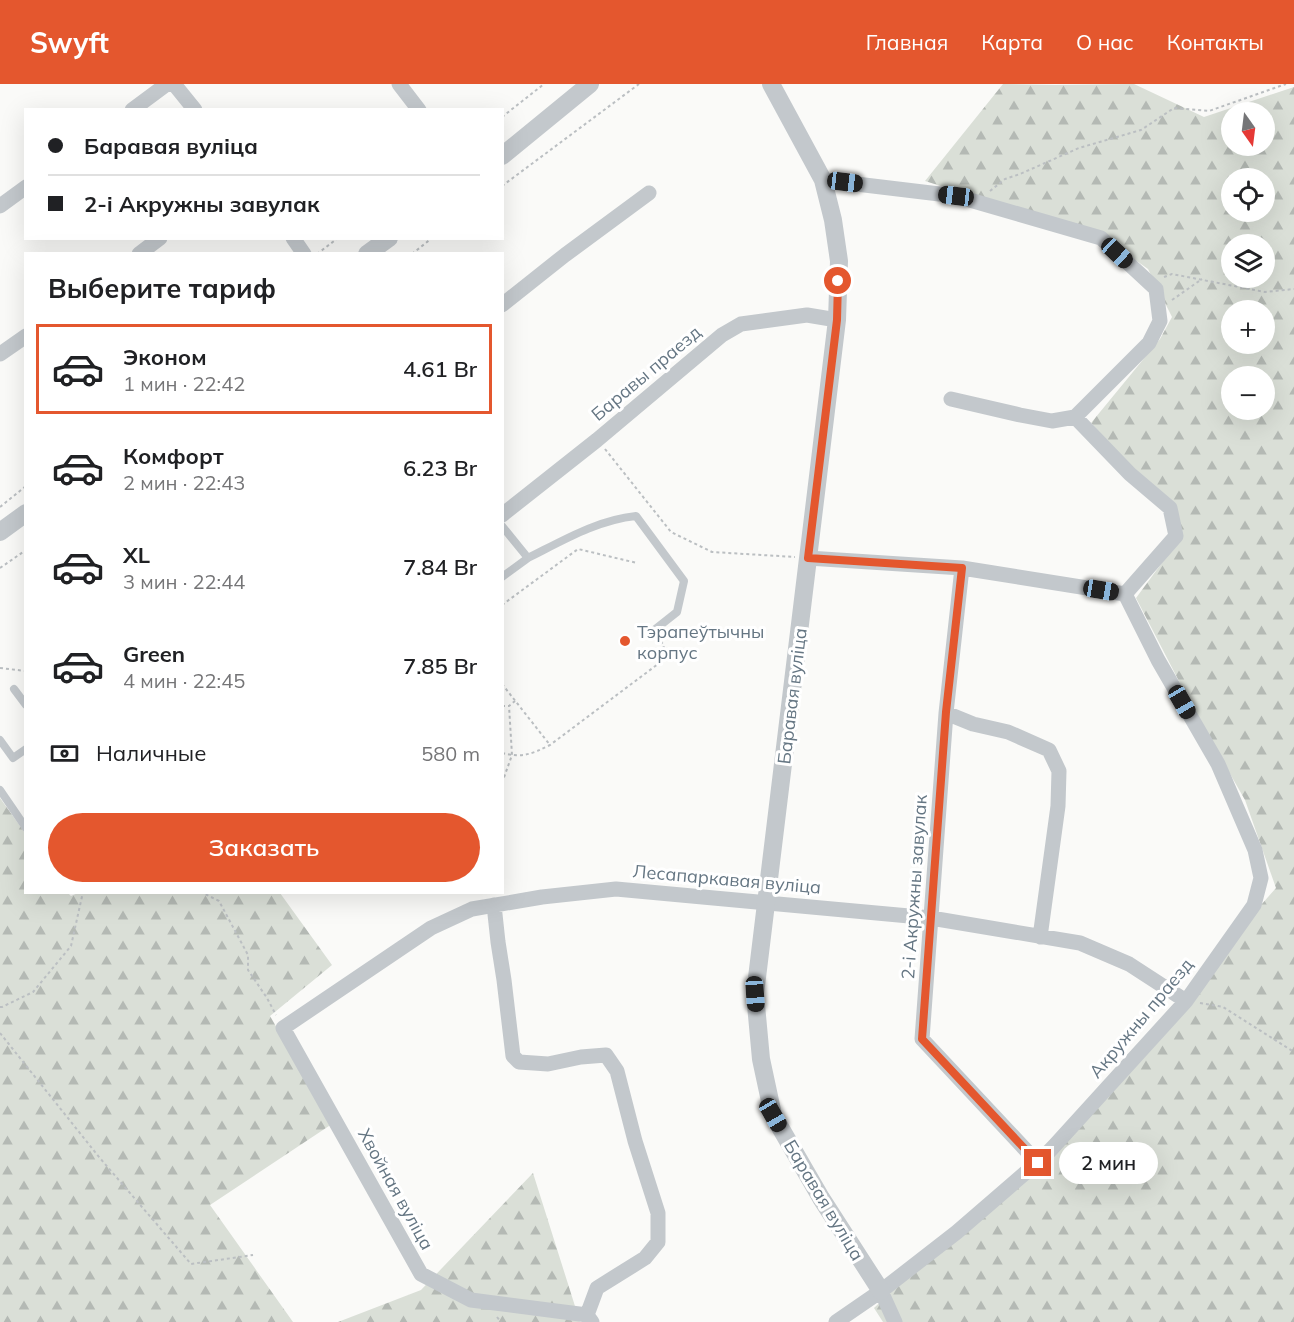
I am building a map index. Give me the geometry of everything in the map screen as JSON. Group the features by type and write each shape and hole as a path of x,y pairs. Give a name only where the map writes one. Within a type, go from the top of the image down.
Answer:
{"street":[{"path":"135,108 167,84"},
{"path":"174,84 193,108"},
{"path":"399,84 417,108"},
{"path":"504,154 590,84"},
{"name":"Баравая вуліца","path":"771,84 823,180 833,220 839,261 837,320 755,994 761,1059 773,1115 821,1198 881,1291"},
{"path":"823,180 956,196 1101,238 1156,290 1160,321 1149,343 1076,417 1052,421 951,399"},
{"path":"0,206 24,188"},
{"path":"504,303 564,255 649,193"},
{"path":"142,252 157,240"},
{"path":"370,252 386,240"},
{"name":"Баравы праезд","path":"504,512 597,440 722,335 741,324 807,315 837,320"},
{"path":"0,354 24,337"},
{"path":"808,558 962,568 1125,594 1176,536 1170,508 1130,474 1076,417"},
{"path":"0,532 24,514"},
{"name":"2-і Акружны завулак","path":"962,568 946,712 922,1039 1038,1163"},
{"name":"Акружны праезд","path":"836,1322 881,1291 957,1232 1038,1163 1186,1001 1254,905 1261,879 1256,850 1218,764 1158,660 1125,594"},
{"path":"946,712 973,724 1008,732 1049,750 1059,771 1058,806 1040,937"},
{"name":"Лесапаркавая вуліца","path":"283,1028 431,928 472,909 542,897 616,889 931,918 1080,943 1129,964 1186,1001"},
{"path":"494,905 513,1056 519,1062 548,1064 606,1056 617,1071 635,1141 658,1213 658,1242 645,1258 597,1288 589,1318"},
{"name":"Хвойная вуліца","path":"283,1028 421,1274 471,1300 589,1318"},
{"path":"881,1291 895,1322"}],"lane":[{"path":"504,576 528,558 573,535 624,517 636,516 684,581 677,612 653,631"},
{"path":"504,528 528,558"},
{"path":"14,689 24,702"},
{"path":"0,740 13,758 24,750"},
{"path":"0,790 24,825"}],"path":[{"path":"504,115 544,84"},
{"path":"504,185 639,84"},
{"path":"977,202 1005,179 1079,148 1141,130 1174,108 1209,111 1286,84"},
{"path":"320,252 335,240"},
{"path":"414,252 430,240"},
{"path":"1148,282 1172,274 1265,292 1294,289"},
{"path":"1159,310 1202,279"},
{"path":"597,440 671,532 712,552 808,558"},
{"path":"0,507 24,488"},
{"path":"504,604 578,549 637,563"},
{"path":"0,568 24,551"},
{"path":"504,753 531,754 550,745 666,658 663,644 653,631"},
{"path":"0,668 24,670"},
{"path":"504,687 550,745"},
{"path":"504,706 509,706 515,701"},
{"path":"504,777 512,755 509,706"},
{"path":"0,1007 33,992 71,946 83,894"},
{"path":"205,894 219,902 248,955 248,970 267,998 283,1028"},
{"path":"1186,1001 1223,1006 1294,1052"},
{"path":"0,1033 99,1157 191,1264 253,1255"}],"green space":[{"path":"1003,84 1134,84 1204,117 1221,111 1221,156 1275,156 1275,102 1249,102 1294,87 1294,1322 883,1322 874,1308 1076,1115 1276,888 1245,800 1197,716 1136,598 1181,537 1146,483 1091,423 1160,339 1172,317 1148,269 1106,239 925,181"},
{"path":"0,798 24,832 24,894 69,894 71,896 76,894 281,894 332,965 270,1016 332,1124 210,1205 293,1322 0,1322"},
{"path":"533,1173 580,1322 338,1322 421,1290"}],"place":[{"name":"Тэрапеўтычны корпус","path":"625,641"}],"route":[{"path":"838,281 837,320 808,558 962,568 946,712 922,1039 1038,1163"}]}
